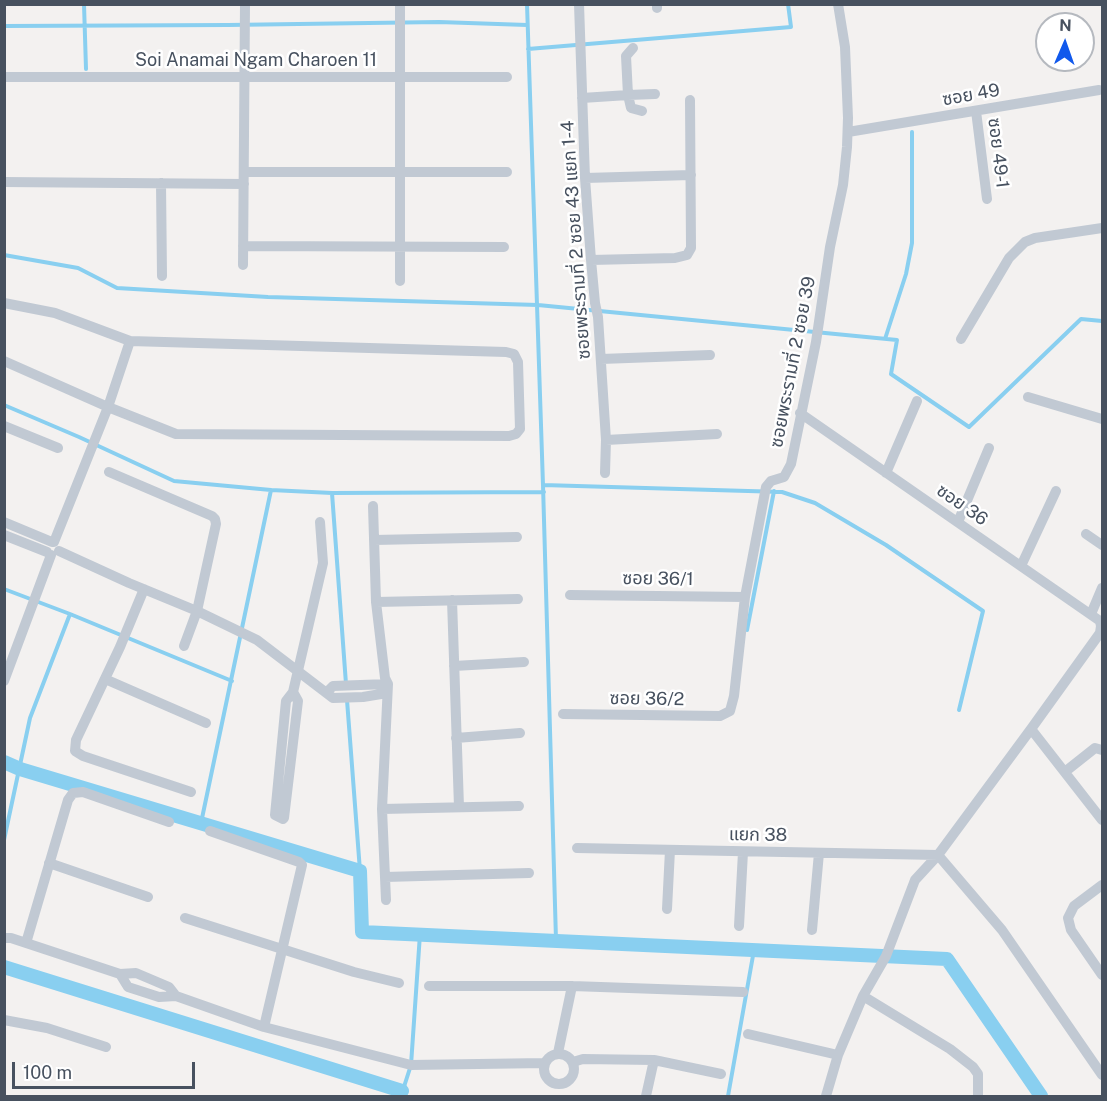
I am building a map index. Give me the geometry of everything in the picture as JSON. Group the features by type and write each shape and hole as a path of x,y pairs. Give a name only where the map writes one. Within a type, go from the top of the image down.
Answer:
{"street":[{"path":"243,265 245,4"},
{"path":"400,4 400,281"},
{"name":"ซอยพระรามที่ 2 ซอย 43 แยก 1-4","path":"579,4 585,178 601,358 606,440 605,473"},
{"name":"ซอยพระรามที่ 2 ซอย 39","path":"730,711 734,696 745,597 766,487 771,481 784,477 788,471 816,342 830,247 843,185 848,132 846,47 838,4"},
{"path":"633,48 626,56 628,95 631,108 642,111"},
{"name":"Soi Anamai Ngam Charoen 11","path":"4,77 507,77"},
{"name":"ซอย 49","path":"848,132 1099,90"},
{"path":"582,98 655,94"},
{"path":"591,260 675,258 687,255 691,248 690,100"},
{"name":"ซอย 49-1","path":"976,111 987,199"},
{"path":"244,172 507,172"},
{"path":"585,178 691,175"},
{"path":"4,182 244,184"},
{"path":"161,183 162,276"},
{"path":"961,339 1009,258 1025,242 1035,238 1102,228"},
{"path":"243,246 504,247"},
{"path":"4,303 55,313 129,341 506,352 514,354 518,362 520,429 516,434 508,436 176,434 4,361"},
{"path":"4,681 10,650 30,610 96,440 129,341"},
{"path":"601,358 710,355"},
{"path":"1028,398 1102,419"},
{"path":"886,473 917,402"},
{"name":"ซอย 36","path":"801,413 1100,621 1101,626"},
{"path":"4,426 58,448"},
{"path":"606,440 717,434"},
{"path":"958,522 989,447"},
{"path":"110,471 213,516 215,519 216,524 197,611 184,646"},
{"path":"1021,566 1056,491"},
{"path":"373,506 375,602 387,688 382,809 386,900"},
{"path":"4,522 53,548 257,640 331,692 352,698 387,688"},
{"path":"293,692 298,701 285,818 283,819 275,815 286,701 293,692 323,563 320,522"},
{"path":"1086,534 1102,545"},
{"path":"4,535 53,548"},
{"path":"374,540 517,537"},
{"path":"1090,614 1102,588"},
{"path":"144,589 120,647 76,740 75,751 83,756 191,792"},
{"name":"ซอย 36/1","path":"570,595 745,597"},
{"path":"375,602 518,599"},
{"path":"452,600 459,807"},
{"path":"826,1096 838,1055 863,996 887,954 915,880 938,855 1031,729 1100,633 1101,626"},
{"path":"454,666 524,662"},
{"path":"105,679 206,723"},
{"path":"331,692 349,686 387,688"},
{"name":"ซอย 36/2","path":"562,714 720,717 730,711"},
{"path":"1031,729 1102,820"},
{"path":"456,738 520,733"},
{"path":"1066,771 1095,748 1102,750"},
{"path":"26,943 68,800 73,793 83,792 169,822"},
{"path":"382,809 519,806"},
{"path":"210,831 302,865 264,1027"},
{"name":"แยก 38","path":"577,848 938,855"},
{"path":"667,909 670,850"},
{"path":"739,926 743,852"},
{"path":"812,930 819,853"},
{"path":"938,855 1002,930 1102,1075"},
{"path":"49,863 148,897"},
{"path":"385,877 529,873"},
{"path":"1102,885 1074,906 1068,918 1071,930 1102,975"},
{"path":"184,918 354,972 399,983"},
{"path":"7,935 120,974 136,974 161,982 169,987 176,996"},
{"path":"120,974 128,987 159,997 176,996 264,1027 411,1065 545,1063"},
{"path":"429,986 572,986 743,992"},
{"path":"558,1053 572,986"},
{"path":"863,996 950,1049 973,1067 978,1074 978,1096"},
{"path":"4,1020 47,1028 106,1047"},
{"path":"748,1035 838,1055"},
{"path":"558,1053 569,1057 574,1068 569,1080 557,1084 546,1076 544,1070 545,1063 552,1055 558,1053"},
{"path":"573,1062 583,1059 654,1060 721,1074"},
{"path":"646,1096 654,1060"},
{"path":"555,1096 557,1084"}],"waterway":[{"path":"84,4 86,69"},
{"path":"527,4 556,940"},
{"path":"528,49 791,27 788,4"},
{"path":"4,26 439,22 527,25"},
{"path":"885,339 906,274 912,243 912,132"},
{"path":"4,255 78,268 117,288 268,297 538,305 897,340 891,374 969,427 1081,319 1102,321"},
{"path":"4,405 174,481 332,493 544,492"},
{"path":"543,485 782,492 815,503 886,545 983,611 959,710"},
{"path":"201,823 271,490"},
{"path":"747,630 774,491"},
{"path":"332,493 346,684"},
{"path":"4,589 70,614"},
{"path":"4,840 30,718 70,614 232,681"},
{"path":"347,700 360,871"},
{"path":"4,762 20,769 360,871 362,932 947,959 1041,1096"},
{"path":"401,1096 411,1065 420,934"},
{"path":"728,1096 754,950"},
{"path":"4,967 402,1091"}]}
